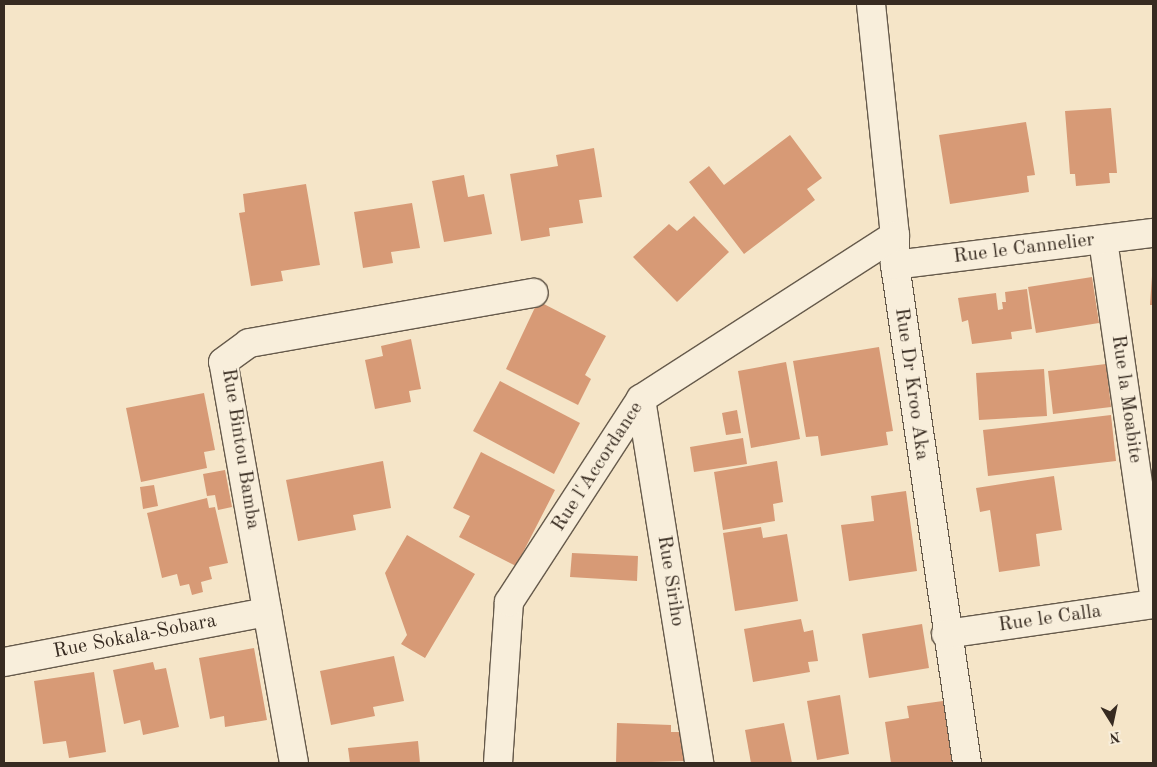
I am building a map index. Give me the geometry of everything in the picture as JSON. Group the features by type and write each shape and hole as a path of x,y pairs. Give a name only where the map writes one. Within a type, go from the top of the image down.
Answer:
{"street":[{"name":"Rue Dr Kroo Aka","path":"872,4 895,235 895,265 946,634 967,763"},
{"name":"Rue le Cannelier","path":"895,265 1153,233"},
{"name":"Rue l'Accordance","path":"498,763 510,602 641,399 895,235"},
{"name":"Rue la Moabite","path":"1104,240 1153,588"},
{"name":"Rue Bintou Bamba","path":"294,763 223,362 249,343 534,293"},
{"name":"Rue Siriho","path":"641,399 699,763"},
{"name":"Rue le Calla","path":"946,634 1153,604"},
{"name":"Rue Sokala-Sobara","path":"4,662 267,612"}],"building":[{"path":"1111,108 1117,173 1109,173 1110,183 1076,186 1075,174 1070,174 1065,111"},
{"path":"1026,122 1035,175 1027,176 1029,192 950,204 939,135"},
{"path":"790,135 822,178 807,189 815,200 744,254 689,182 709,166 724,185"},
{"path":"594,148 602,197 579,200 583,223 549,228 550,236 521,241 510,174 558,166 556,155"},
{"path":"464,175 468,197 484,194 492,234 444,242 432,181"},
{"path":"306,184 320,265 281,271 283,281 251,286 239,213 245,212 243,194"},
{"path":"412,203 420,248 391,252 393,263 363,268 354,212"},
{"path":"694,216 729,252 677,302 633,257 669,224 677,231"},
{"path":"1152,276 1153,305 1150,305"},
{"path":"1092,277 1099,323 1036,333 1028,287"},
{"path":"1027,289 1032,329 1011,332 1012,339 972,344 968,320 962,322 958,298 996,293 998,310 1003,309 1002,302 1006,302 1005,292"},
{"path":"538,301 606,336 585,375 591,379 578,405 506,369"},
{"path":"411,339 421,389 409,391 411,402 375,409 365,360 383,356 381,346"},
{"path":"879,347 893,431 886,432 888,445 821,456 818,436 806,437 793,361"},
{"path":"786,362 800,439 751,448 738,371"},
{"path":"1106,364 1111,407 1053,414 1048,371"},
{"path":"1044,369 1047,416 979,420 976,373"},
{"path":"500,381 580,423 554,474 473,431"},
{"path":"204,393 215,450 204,452 207,468 141,482 126,408"},
{"path":"737,410 741,433 726,435 722,413"},
{"path":"1111,415 1116,461 988,476 983,430"},
{"path":"743,438 747,464 694,472 690,447"},
{"path":"481,452 555,490 516,566 459,537 470,516 453,508"},
{"path":"383,461 391,508 353,515 356,530 298,541 286,480"},
{"path":"777,461 783,502 773,504 775,521 723,530 714,472"},
{"path":"225,470 232,507 218,510 215,495 207,496 203,474"},
{"path":"1054,476 1062,530 1036,534 1040,566 999,572 990,510 980,512 976,488"},
{"path":"154,485 158,506 143,509 140,487"},
{"path":"906,491 917,571 849,581 841,525 874,521 871,496"},
{"path":"207,498 209,508 215,507 228,563 209,567 212,579 201,582 203,592 192,595 189,584 180,586 177,574 162,578 147,513"},
{"path":"761,527 763,538 787,534 798,601 735,611 723,533"},
{"path":"407,535 475,574 425,658 401,644 407,635 385,573"},
{"path":"572,553 638,556 637,581 570,577"},
{"path":"801,619 804,632 813,630 818,661 808,662 810,672 753,682 744,629"},
{"path":"922,624 929,668 869,678 862,634"},
{"path":"254,648 267,720 225,727 224,716 210,719 199,658"},
{"path":"394,656 404,701 373,707 375,716 331,725 320,671"},
{"path":"153,662 155,670 166,668 179,727 143,735 140,720 124,724 113,670"},
{"path":"94,672 106,752 69,758 66,741 43,744 34,681"},
{"path":"840,695 849,754 817,760 807,701"},
{"path":"950,700 959,763 891,763 885,722 909,718 907,706"},
{"path":"617,723 671,725 671,732 687,732 686,761 616,763"},
{"path":"784,723 792,763 751,763 745,730"},
{"path":"418,741 420,763 350,763 348,748"}]}
